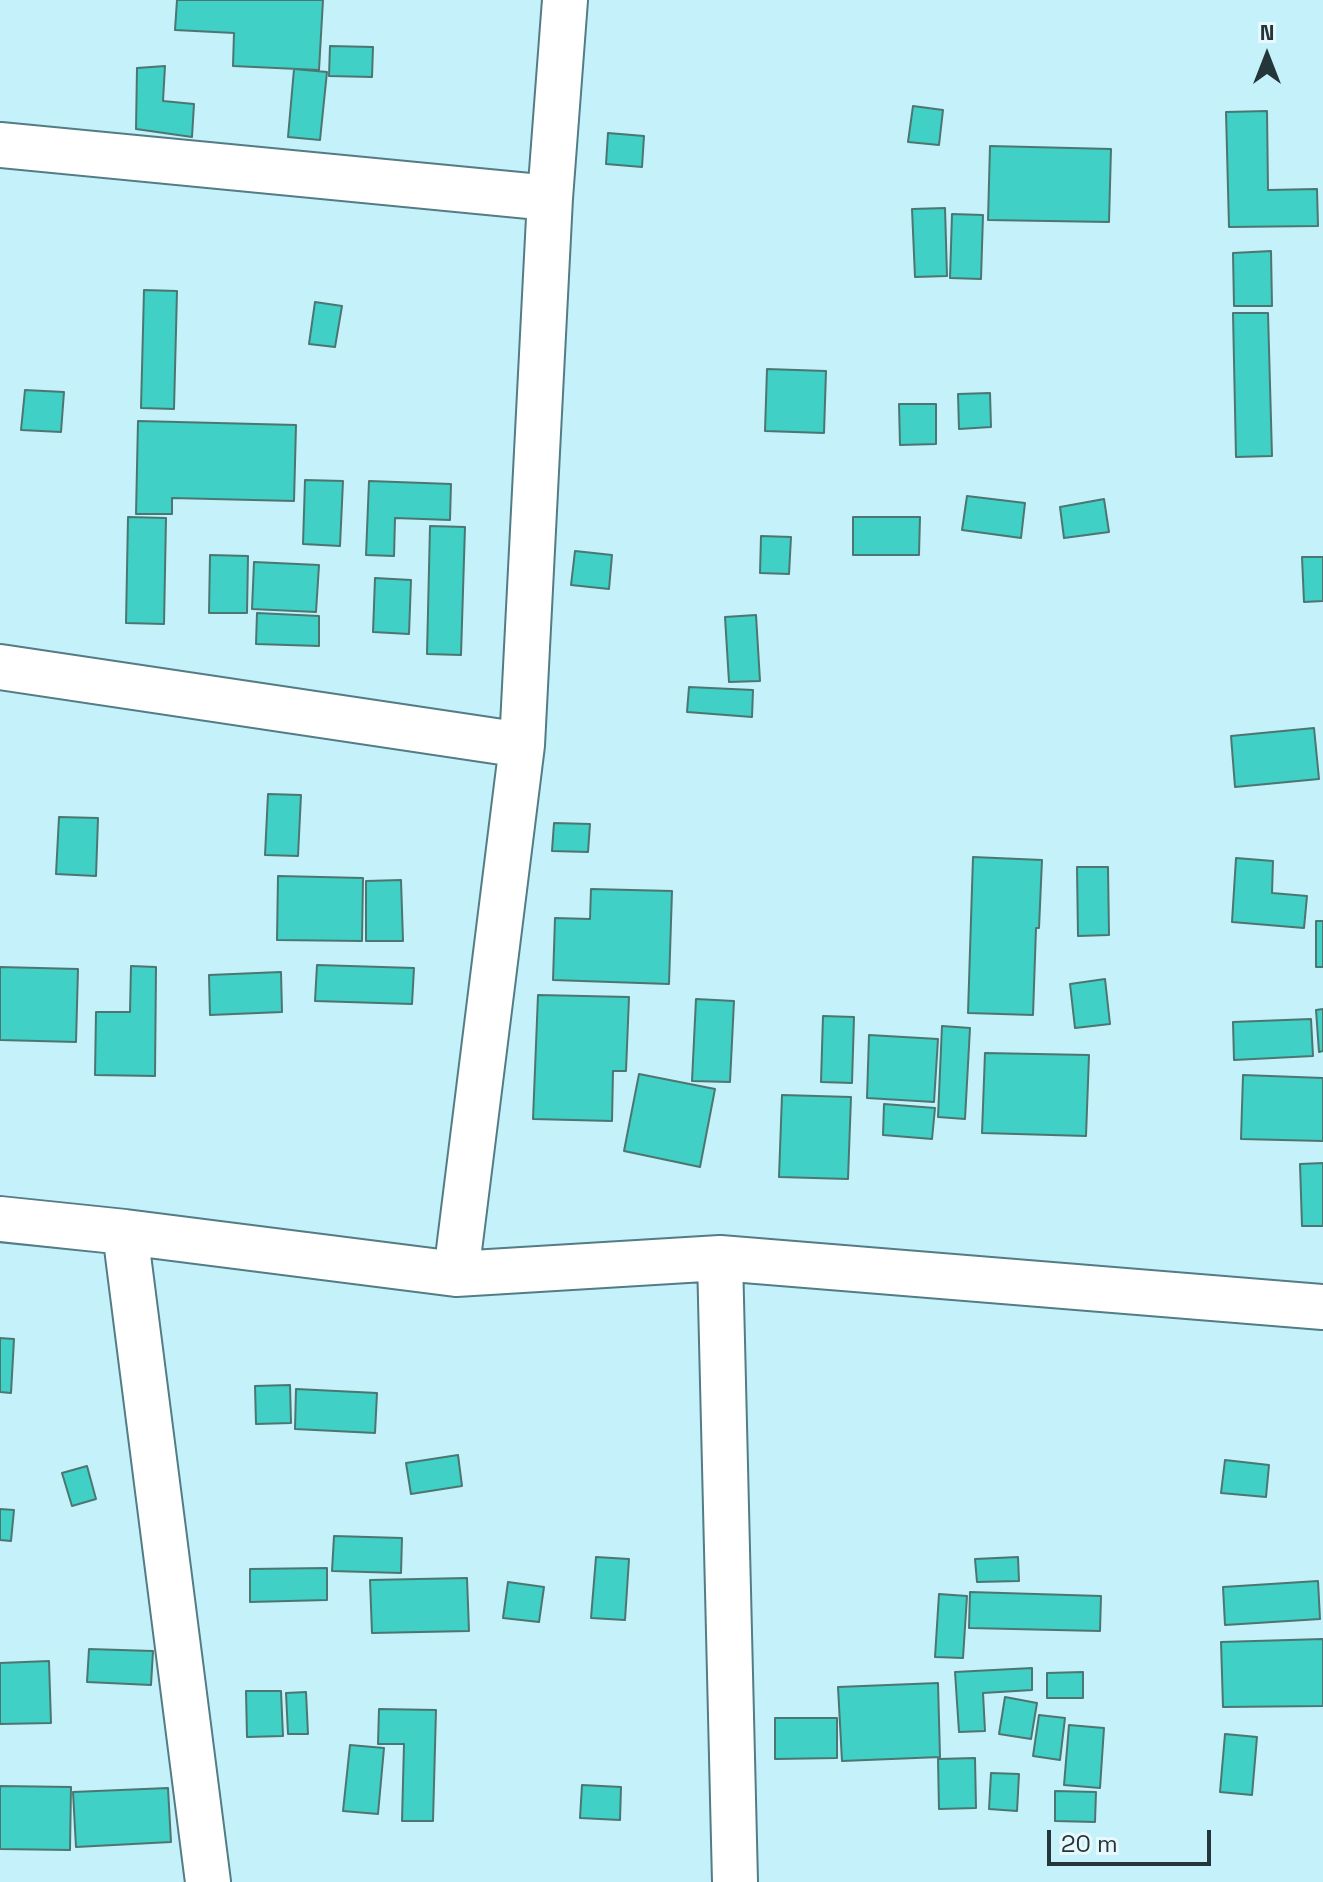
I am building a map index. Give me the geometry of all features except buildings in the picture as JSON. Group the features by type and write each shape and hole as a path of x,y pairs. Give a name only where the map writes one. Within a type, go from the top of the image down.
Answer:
{"street":[{"path":"456,1274 522,745 550,198 565,0"},
{"path":"0,145 550,198"},
{"path":"0,667 522,745"},
{"path":"0,1219 456,1274 720,1258 1323,1307"},
{"path":"125,1232 208,1882"},
{"path":"720,1258 735,1882"}]}
